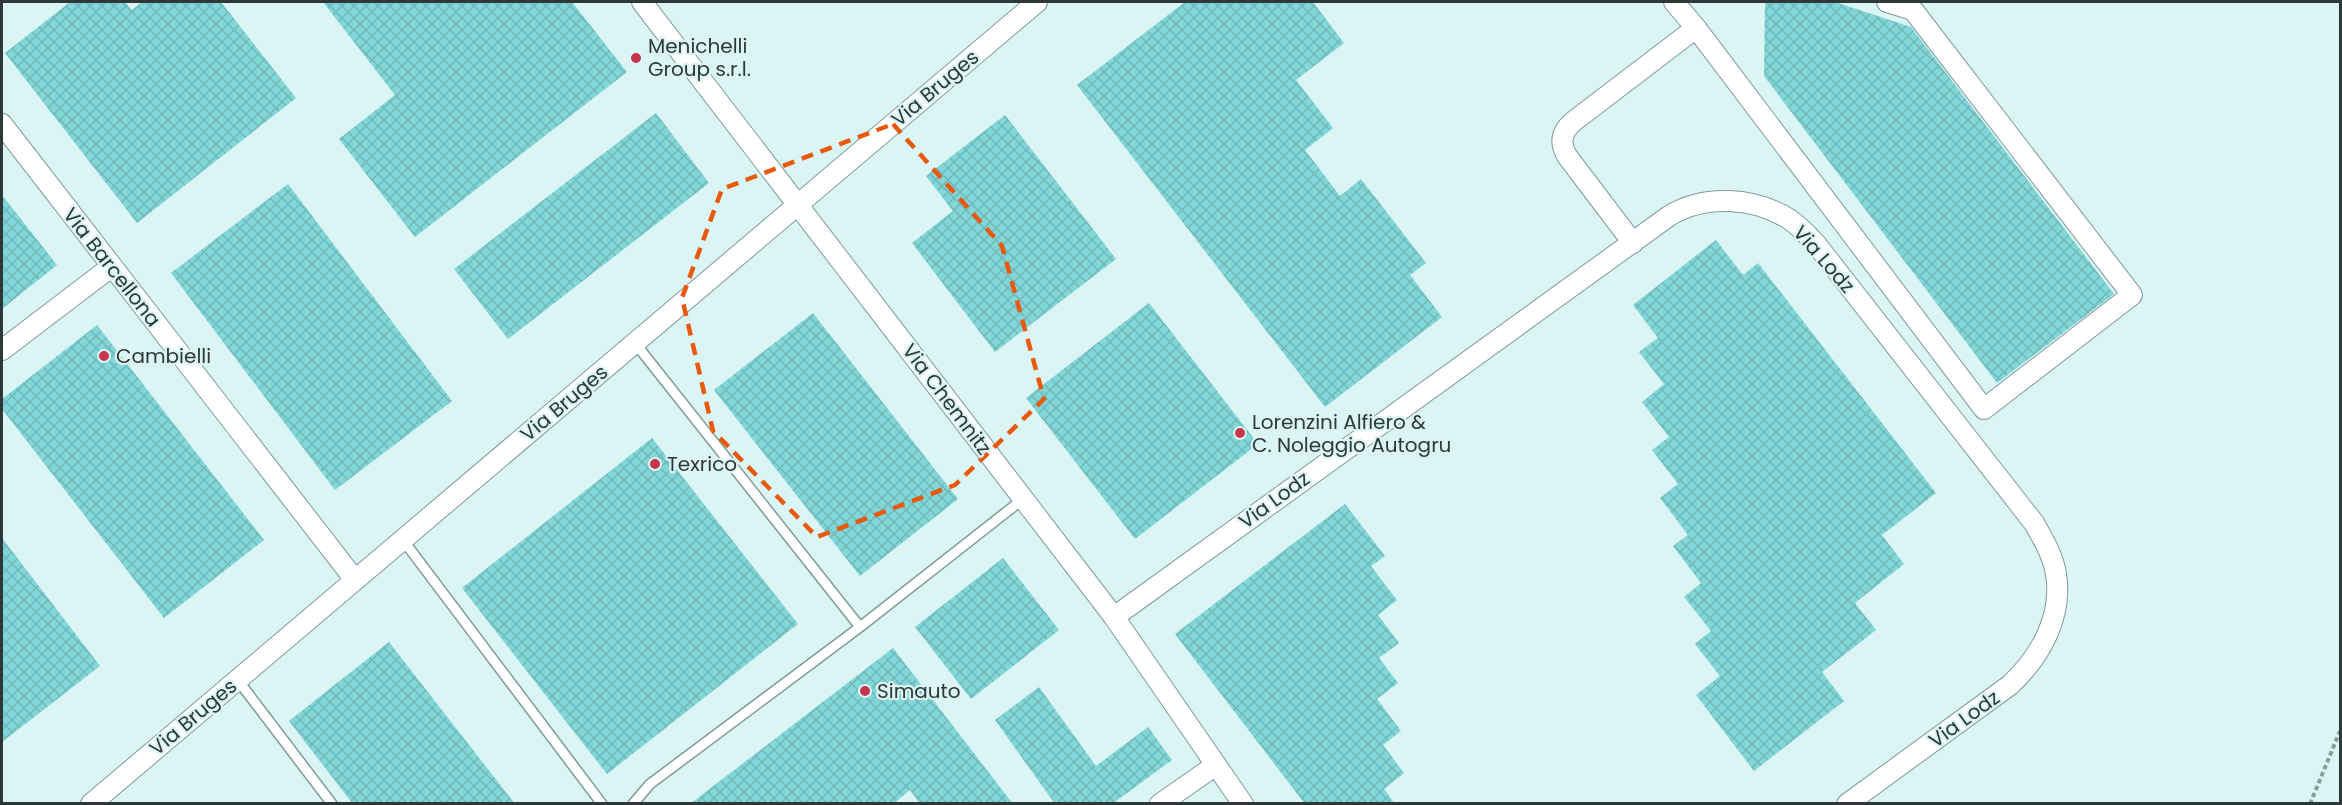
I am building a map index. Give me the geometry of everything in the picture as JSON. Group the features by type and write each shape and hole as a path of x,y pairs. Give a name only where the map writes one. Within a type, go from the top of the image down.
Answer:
{"street":[{"name":"Via Chemnitz","path":"642,2 1114,617 1243,804"},
{"name":"Via Bruges","path":"91,804 1037,2"},
{"path":"1674,2 1984,409 2132,295 1912,10 1887,2"},
{"path":"1633,243 1567,156 1562,146 1563,135 1574,121 1696,28"},
{"name":"Via Barcellona","path":"2,124 355,580"},
{"name":"Via Lodz","path":"1114,617 1681,208 1722,201 1746,203 1788,219 1816,244 2034,522 2048,546 2056,574 2051,627 2038,653 2025,671 2010,686 1847,804"},
{"path":"2,350 111,267"},
{"path":"1160,804 1216,765"}],"lane":[{"path":"635,343 860,627"},
{"path":"633,804 650,784 860,627 1023,499"},
{"path":"403,540 602,804"},
{"path":"237,679 332,804"}],"path":[{"path":"2310,804 2340,731"}],"highlighted area":[{"path":"893,124 1002,246 1044,399 955,485 817,537 713,431 682,298 722,189"}],"building":[{"path":"70,2 125,2 132,10 142,2 221,2 296,98 137,223 5,53"},
{"path":"323,2 572,2 627,72 415,237 339,139 395,95"},
{"path":"1185,2 1313,2 1344,43 1296,80 1333,128 1305,150 1340,196 1361,179 1426,263 1410,275 1442,317 1325,407 1077,85"},
{"path":"1765,2 1835,2 1911,27 2114,294 1997,383 1764,76"},
{"path":"656,113 709,183 508,339 454,269"},
{"path":"1005,115 1116,259 995,352 912,243 953,211 926,176"},
{"path":"288,184 452,401 335,490 171,273"},
{"path":"2,195 57,265 2,309"},
{"path":"1716,240 1743,275 1758,263 1936,493 1882,535 1904,564 1855,603 1876,630 1822,672 1844,701 1754,771 1696,695 1720,676 1695,644 1711,631 1684,597 1701,583 1673,546 1688,535 1660,498 1678,484 1652,450 1669,437 1642,402 1664,384 1639,352 1658,338 1633,305"},
{"path":"1149,303 1258,444 1135,539 1026,398"},
{"path":"813,313 958,499 860,576 714,390"},
{"path":"97,325 264,540 164,618 2,409 2,399"},
{"path":"652,438 798,624 607,774 462,588"},
{"path":"1345,504 1385,556 1371,566 1397,600 1378,615 1399,643 1379,658 1398,683 1377,699 1401,731 1383,745 1404,773 1384,789 1395,804 1305,804 1175,634"},
{"path":"2,538 100,666 2,742"},
{"path":"1003,558 1059,630 971,699 915,627"},
{"path":"389,642 515,804 353,804 289,721"},
{"path":"893,648 1013,804 920,804 910,790 893,804 690,804"},
{"path":"1039,687 1096,766 1148,727 1172,760 1112,804 1055,804 995,720"}],"place":[{"name":"Menichelli Group s.r.l.","path":"636,58"},
{"name":"Cambielli","path":"104,356"},
{"name":"Lorenzini Alfiero & C. Noleggio Autogru","path":"1240,433"},
{"name":"Texrico","path":"655,464"},
{"name":"Simauto","path":"865,691"}]}
